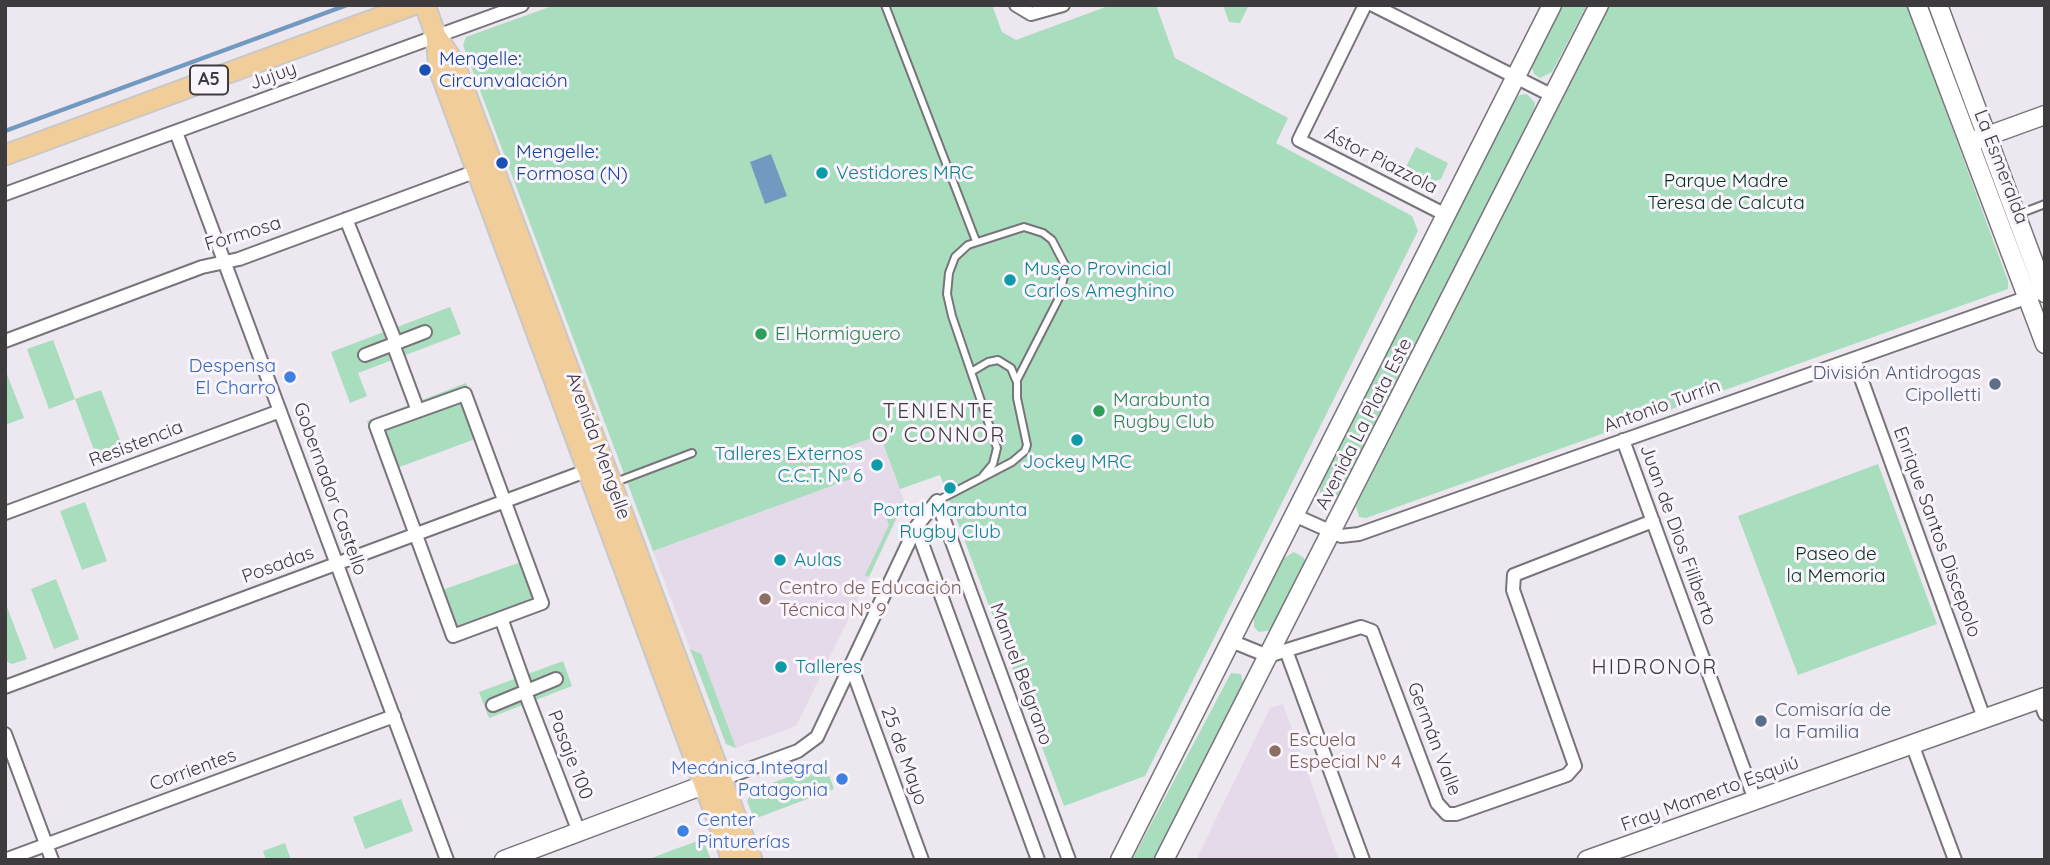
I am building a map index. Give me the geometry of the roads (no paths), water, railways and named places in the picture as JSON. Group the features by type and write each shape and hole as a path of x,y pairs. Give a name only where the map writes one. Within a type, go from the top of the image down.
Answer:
{"main road":[{"name":"A5","path":"5,155 412,5"},
{"name":"Avenida Mengelle","path":"425,5 436,36 437,64 485,168 713,782 752,860"},
{"name":"Avenida La Plata Este","path":"1120,860 1552,5"},
{"name":"Avenida La Plata Este","path":"1164,860 1599,5"},
{"name":"La Esmeralda","path":"1917,5 1969,143 2039,294"},
{"name":"La Esmeralda","path":"1938,5 2017,214 2039,294 2045,344"},
{"path":"1969,143 2045,115"},
{"name":"Avenida Mengelle","path":"596,467 612,484 713,782 732,860"},
{"name":"Fray Mamerto Esquiú","path":"1587,860 1984,718 2043,703"},
{"path":"504,860 713,782"}],"street":[{"name":"Jujuy","path":"5,194 522,5"},
{"path":"1020,9 1039,13 1063,5"},
{"name":"Ástor Piazzola","path":"1365,5 1299,140 1446,215"},
{"path":"1373,5 1553,96"},
{"name":"Gobernador Castello","path":"176,132 447,860"},
{"name":"Formosa","path":"5,341 202,267 224,262 485,168"},
{"path":"346,219 418,411"},
{"name":"Antonio Turrín","path":"1294,515 1332,533 1359,534 2039,294"},
{"path":"365,355 425,332"},
{"name":"Enrique Santos Discepolo","path":"1854,359 1984,718"},
{"path":"465,394 542,603 453,636 376,426 418,411 465,394"},
{"name":"Resistencia","path":"5,513 280,411"},
{"name":"Juan de Dios Filiberto","path":"1623,440 1755,800"},
{"name":"Posadas","path":"5,687 596,467"},
{"path":"713,782 812,743 916,527 937,501"},
{"name":"Manuel Belgrano","path":"937,501 1069,860"},
{"name":"Germán Valle","path":"1268,656 1287,653 1361,627 1372,631 1437,803 1447,814 1456,814 1567,775 1575,766 1513,590 1514,575 1653,521"},
{"path":"916,527 1038,860"},
{"path":"501,618 526,691"},
{"path":"1231,641 1268,656"},
{"path":"1287,653 1363,860"},
{"name":"25 de Mayo","path":"851,666 922,860"},
{"name":"Pasaje 100","path":"494,705 556,679"},
{"name":"Pasaje 100","path":"526,691 579,832"},
{"name":"Corrientes","path":"5,860 394,716"},
{"path":"5,734 52,860"},
{"path":"1912,744 1955,860"}],"lane":[{"path":"885,5 976,240"},
{"path":"2017,214 2045,204"},
{"path":"984,476 993,464 997,447 952,316 947,283 955,257 976,240 1014,228 1034,228 1052,240 1066,267 1063,288 1024,363 1016,389"},
{"path":"937,501 1012,462 1025,451 1027,438 1013,372 1003,361 988,362 971,372"},
{"path":"612,484 692,453"}],"water":[{"path":"771,154 787,196 765,204 750,162"}],"waterway":[{"path":"5,131 347,5"}],"place":[{"name":"Mengelle: Circunvalación","path":"425,70"},
{"name":"Mengelle: Formosa (N)","path":"502,163"},
{"name":"Vestidores MRC","path":"822,173"},
{"name":"Museo Provincial Carlos Ameghino","path":"1010,280"},
{"name":"El Hormiguero","path":"761,334"},
{"name":"Despensa El Charro","path":"290,377"},
{"name":"División Antidrogas Cipolletti","path":"1995,384"},
{"name":"Marabunta Rugby Club","path":"1099,411"},
{"name":"Jockey MRC","path":"1077,440"},
{"name":"Talleres Externos C.C.T. N° 6","path":"877,465"},
{"name":"Portal Marabunta Rugby Club","path":"950,488"},
{"name":"Aulas","path":"780,560"},
{"name":"Centro de Educación Técnica Nº 9","path":"765,599"},
{"name":"Talleres","path":"781,667"},
{"name":"Comisaría de la Familia","path":"1761,721"},
{"name":"Escuela Especial N° 4","path":"1275,751"},
{"name":"Mecánica Integral Patagonia","path":"842,779"},
{"name":"Center Pinturerías","path":"683,831"}],"district":[{"name":"TENIENTE O' CONNOR","path":"939,424"},
{"name":"HIDRONOR","path":"1655,668"}],"park label":[{"name":"Parque Madre Teresa de Calcuta","path":"1726,192"},
{"name":"Paseo de la Memoria","path":"1836,565"}]}
